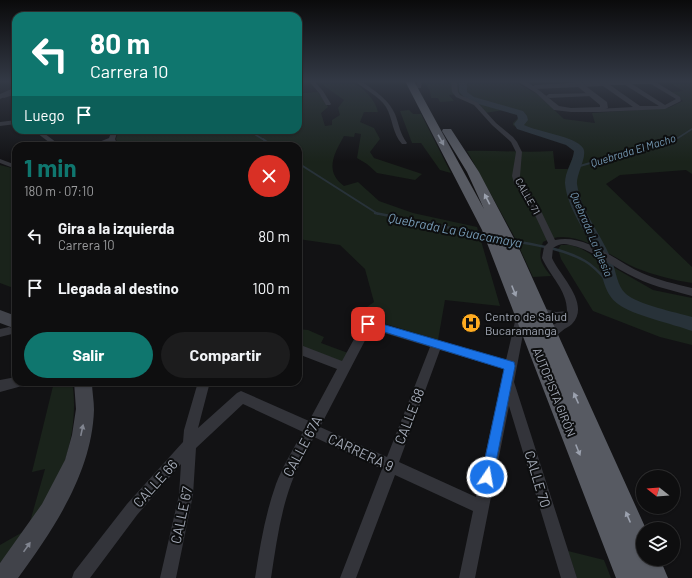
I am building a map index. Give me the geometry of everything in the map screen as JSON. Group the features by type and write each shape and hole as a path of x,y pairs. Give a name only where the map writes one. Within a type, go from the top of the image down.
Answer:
{"highway":[{"name":"AUTOPISTA GIRÓN","path":"433,108 463,154 499,237 530,311 630,578"},
{"name":"AUTOPISTA GIRÓN","path":"530,311 550,338 636,537"},
{"path":"649,566 654,578"}],"main road":[{"path":"0,316 8,329"},
{"path":"3,578 26,550 44,522 68,477 84,423 85,394 83,386"}],"street":[{"path":"389,108 393,115 398,136 404,143"},
{"name":"CALLE 71","path":"480,108 494,124 511,138 520,152 516,176 518,183 538,213 549,248"},
{"path":"557,108 581,108"},
{"path":"609,108 639,108"},
{"path":"0,124 12,122"},
{"path":"42,134 52,142"},
{"path":"113,142 112,139 114,134"},
{"path":"103,142 112,139"},
{"path":"0,161 12,166"},
{"path":"550,338 556,330 569,319 573,309 571,298 548,261 549,248 564,240 574,242 594,251 656,283 692,292"},
{"path":"467,578 510,366 530,311 556,316 571,314"},
{"name":"CALLE 67A","path":"263,578 271,528 281,487 368,324 437,344"},
{"path":"437,344 510,366"},
{"name":"CALLE 68","path":"348,578 437,344"},
{"path":"302,351 345,367"},
{"name":"CALLE 70","path":"507,380 569,578"},
{"path":"0,386 12,383"},
{"name":"CALLE 67","path":"168,578 186,495 191,430 203,386"},
{"name":"CARRERA 9","path":"241,397 481,507"},
{"name":"CALLE 66","path":"80,578 143,496 190,445 241,397"}],"shaded area":[{"path":"302,108 327,108 321,113 325,126 332,125 332,120 340,115 338,108 377,108 378,112 364,112 360,122 374,128 380,139 370,152 374,158 422,174 415,180 377,173 357,158 361,134 355,133 354,137 344,136 334,156 334,174 338,180 344,186 358,182 379,201 413,213 477,227 500,306 445,300 438,340 376,321 353,317 374,302 365,269 340,245 302,240 302,142 117,142 116,139 118,134 302,134"},
{"path":"482,108 552,108 564,119 595,123 592,113 668,108 692,108 692,174 686,170 620,175 606,184 692,267 692,283 643,271 591,244 567,237 555,238 543,242 540,257 542,264 551,276 533,277 514,236 467,151 553,151 555,169 568,169 575,152 571,146 517,128 513,125 513,123 519,116 512,111 503,110 485,113"},
{"path":"409,110 413,114 421,114 451,173 440,170 421,143 412,143 400,111"},
{"path":"0,165 12,168 12,288 0,283"},
{"path":"561,245 570,245 580,248 653,290 692,298 692,345 660,337 593,311 561,259 558,249"},
{"path":"302,329 308,330 324,337 321,343 348,353 343,362 302,347"},
{"path":"53,386 73,386 74,412 70,443 61,473 55,487 43,507 28,527 45,469 32,472"},
{"path":"27,530 19,540 0,563 0,545"},
{"path":"568,551 604,560 611,578 577,578"}],"waterway":[{"name":"Quebrada La Iglesia","path":"502,108 520,113 523,116 523,120 519,124 520,127 569,143 576,146 579,150 571,179 573,192 580,211 605,260 617,294 632,305 692,324"},
{"name":"Quebrada El Macho","path":"670,140 678,138 692,129"},
{"name":"Quebrada La Guacamaya","path":"254,134 264,140"},
{"name":"Quebrada La Guacamaya","path":"263,139 267,142"},
{"name":"Quebrada El Macho","path":"573,168 673,139"},
{"name":"Quebrada La Guacamaya","path":"302,166 377,213"},
{"name":"Quebrada La Guacamaya","path":"377,213 486,235"},
{"name":"Quebrada La Guacamaya","path":"513,241 550,248 577,257 593,266 614,289"}],"place":[{"name":"Centro de Salud Bucaramanga","path":"471,323"}],"route":[{"path":"368,324 510,366 487,477"}]}
